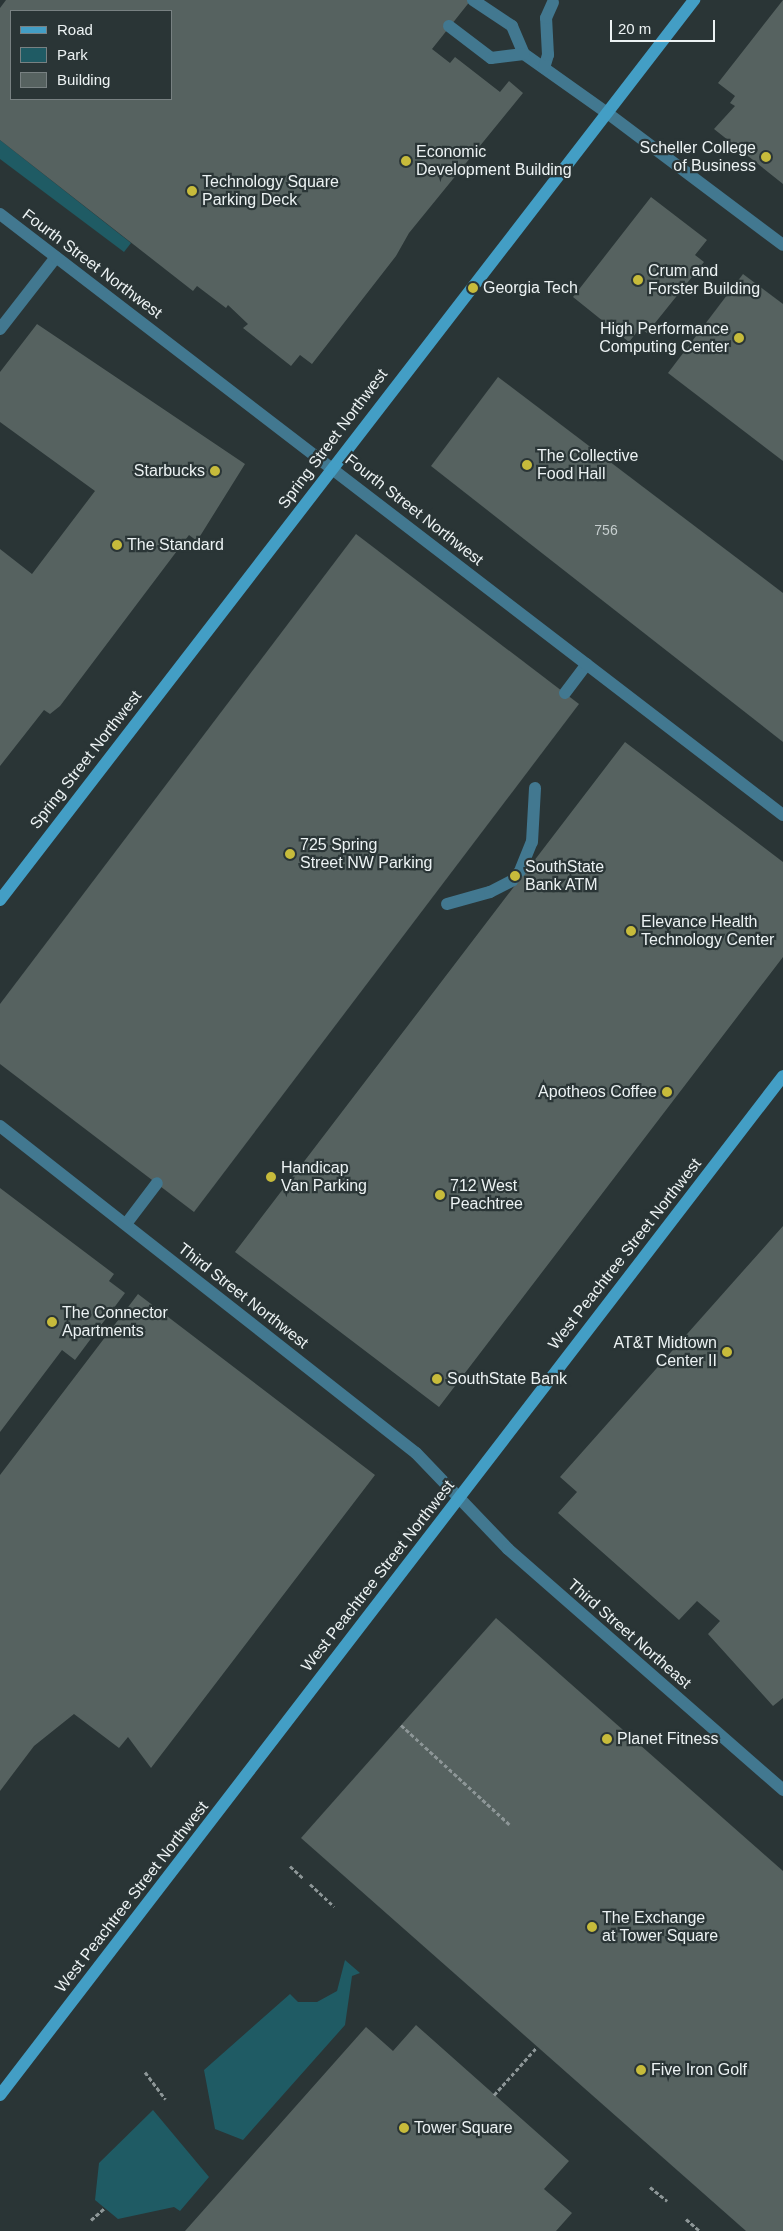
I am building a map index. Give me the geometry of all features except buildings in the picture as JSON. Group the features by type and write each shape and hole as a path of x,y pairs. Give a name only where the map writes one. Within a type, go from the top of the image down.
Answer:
{"main road":[{"name":"Spring Street Northwest","path":"0,900 694,0"},
{"name":"West Peachtree Street Northwest","path":"0,2095 783,1076"}],"street":[{"path":"473,0 512,26 524,54 606,112 783,245"},
{"path":"544,68 548,55 546,18 554,2"},
{"path":"449,26 491,58 524,54"},
{"name":"Fourth Street Northwest","path":"0,214 783,815"},
{"path":"0,329 56,257"},
{"path":"565,693 587,664"},
{"path":"447,904 490,892 516,876 532,842 535,788"},
{"name":"Third Street Northwest","path":"0,1126 416,1453 459,1498"},
{"path":"126,1224 157,1183"},
{"name":"Third Street Northeast","path":"459,1498 508,1549 783,1790"}],"path":[{"path":"401,1725 509,1824"},
{"path":"290,1866 303,1878"},
{"path":"310,1884 334,1906"},
{"path":"494,2095 537,2047"},
{"path":"144,2072 165,2099"},
{"path":"650,2186 666,2201"},
{"path":"92,2220 105,2208"},
{"path":"686,2219 700,2231"}],"green space":[{"path":"0,140 131,243 124,252 0,159"},
{"path":"345,1960 360,1973 352,1976 345,2025 243,2140 215,2129 204,2070 290,1994 298,2002 317,2002 337,1991"},
{"path":"153,2110 209,2177 180,2211 174,2207 118,2219 95,2200 99,2163"}],"place":[{"name":"Scheller College of Business","path":"766,157"},
{"name":"Economic Development Building","path":"406,161"},
{"name":"Technology Square Parking Deck","path":"192,191"},
{"name":"Crum and Forster Building","path":"638,280"},
{"name":"Georgia Tech","path":"473,288"},
{"name":"High Performance Computing Center","path":"739,338"},
{"name":"The Collective Food Hall","path":"527,465"},
{"name":"Starbucks","path":"215,471"},
{"name":"The Standard","path":"117,545"},
{"name":"725 Spring Street NW Parking","path":"290,854"},
{"name":"SouthState Bank ATM","path":"515,876"},
{"name":"Elevance Health Technology Center","path":"631,931"},
{"name":"Apotheos Coffee","path":"667,1092"},
{"name":"Handicap Van Parking","path":"271,1177"},
{"name":"712 West Peachtree","path":"440,1195"},
{"name":"The Connector Apartments","path":"52,1322"},
{"name":"AT&T Midtown Center II","path":"727,1352"},
{"name":"SouthState Bank","path":"437,1379"},
{"name":"Planet Fitness","path":"607,1739"},
{"name":"The Exchange at Tower Square","path":"592,1927"},
{"name":"Five Iron Golf","path":"641,2070"},
{"name":"Tower Square","path":"404,2128"}]}
